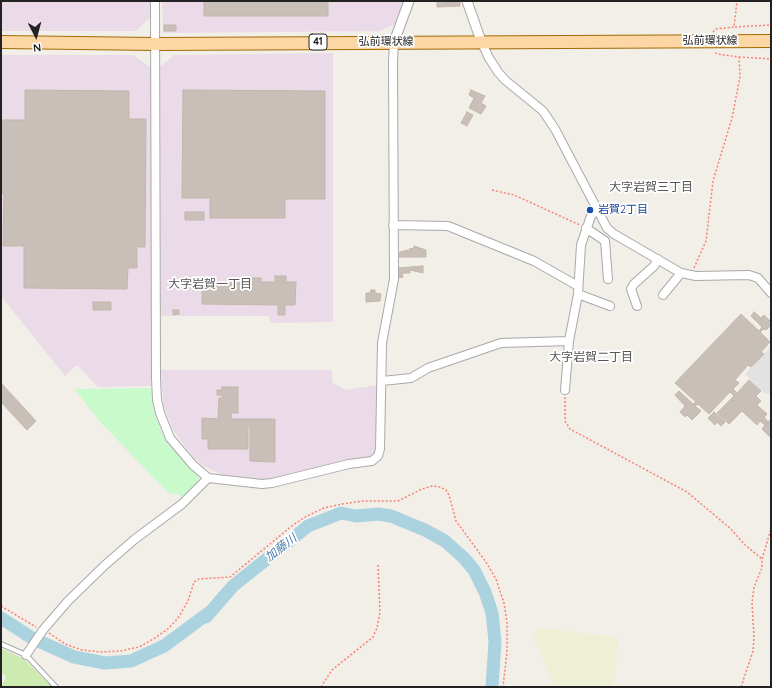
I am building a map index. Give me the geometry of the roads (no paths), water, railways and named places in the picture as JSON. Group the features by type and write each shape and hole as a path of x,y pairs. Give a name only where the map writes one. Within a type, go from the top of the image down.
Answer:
{"main road":[{"name":"弘前環状線","path":"1,42 155,44 481,41 771,41"}],"street":[{"path":"155,1 157,400 160,413 170,438 193,465 208,478 262,484 349,464 372,461 378,456 380,449 382,343 394,279 394,42 409,1"},
{"path":"467,1 481,41 489,58 502,76 543,111 555,128 607,228 614,234 681,273 690,275 749,275 758,278 771,293"},
{"path":"565,390 569,341 578,290 580,252 586,228 591,216 597,208"},
{"path":"393,225 448,226 534,261 578,290 610,306"},
{"path":"586,228 605,241 608,279"},
{"path":"637,306 631,289 634,284 654,266 658,259"},
{"path":"663,295 681,273"},
{"path":"382,381 411,378 428,368 501,343 569,341"},
{"path":"26,655 42,631 68,601 105,565 135,539 182,504 208,478"}],"lane":[{"path":"1,644 26,655 56,687"}],"waterway":[{"name":"加藤川","path":"1,618 32,638 74,657 105,663 131,661 164,646 210,612 206,617 233,586 308,526 341,513 356,516 379,514 391,516 425,530 445,541 464,558 474,570 485,592 492,613 495,641 492,687"}],"place":[{"name":"岩賀2丁目","path":"590,210"}],"district":[{"name":"大字岩賀三丁目","path":"651,187"},
{"name":"大字岩賀一丁目","path":"210,284"},
{"name":"大字岩賀二丁目","path":"591,357"}]}
